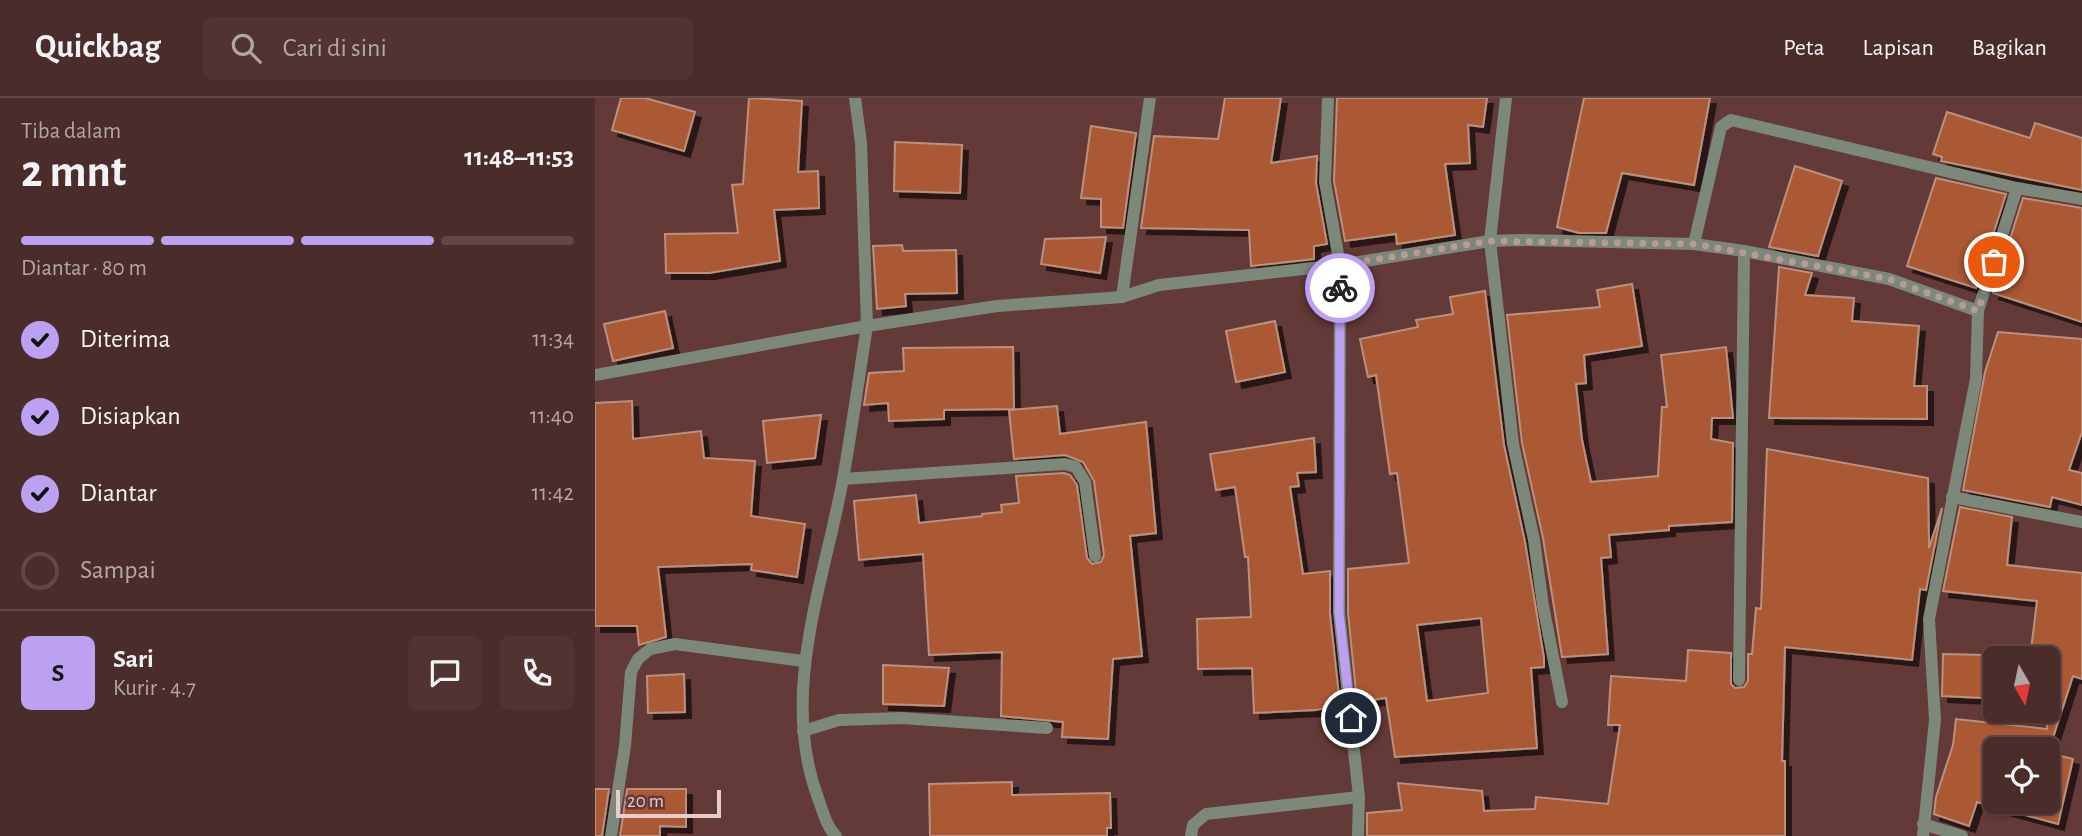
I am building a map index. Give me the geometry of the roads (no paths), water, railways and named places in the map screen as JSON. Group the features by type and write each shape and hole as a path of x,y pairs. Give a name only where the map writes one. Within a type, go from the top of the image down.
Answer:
{"street":[{"path":"836,836 829,830 811,780 803,731 803,661 843,479 867,326 861,143 855,98"},
{"path":"1122,296 1150,98"},
{"path":"1328,98 1325,182 1340,265 1339,613 1359,797 1358,836"},
{"path":"1506,98 1490,241 1513,444 1534,540 1543,606 1562,702"},
{"path":"1694,244 1721,127 1731,120 2017,188 2082,200"},
{"path":"1962,836 1923,830 1935,720 1929,619 1976,379 1978,311 2017,188"},
{"path":"595,375 867,326 997,306 1122,296 1171,284 1340,265 1490,241 1694,244 1744,251 1889,279 1978,311"},
{"path":"1739,680 1744,251"},
{"path":"843,479 1065,464 1076,467 1085,482 1095,556"},
{"path":"1952,497 2082,522"},
{"path":"611,836 625,746 631,671 638,659 650,649 675,644 803,661"},
{"path":"803,731 839,720 901,718 1047,728"},
{"path":"1191,836 1193,825 1206,814 1359,797"}]}
